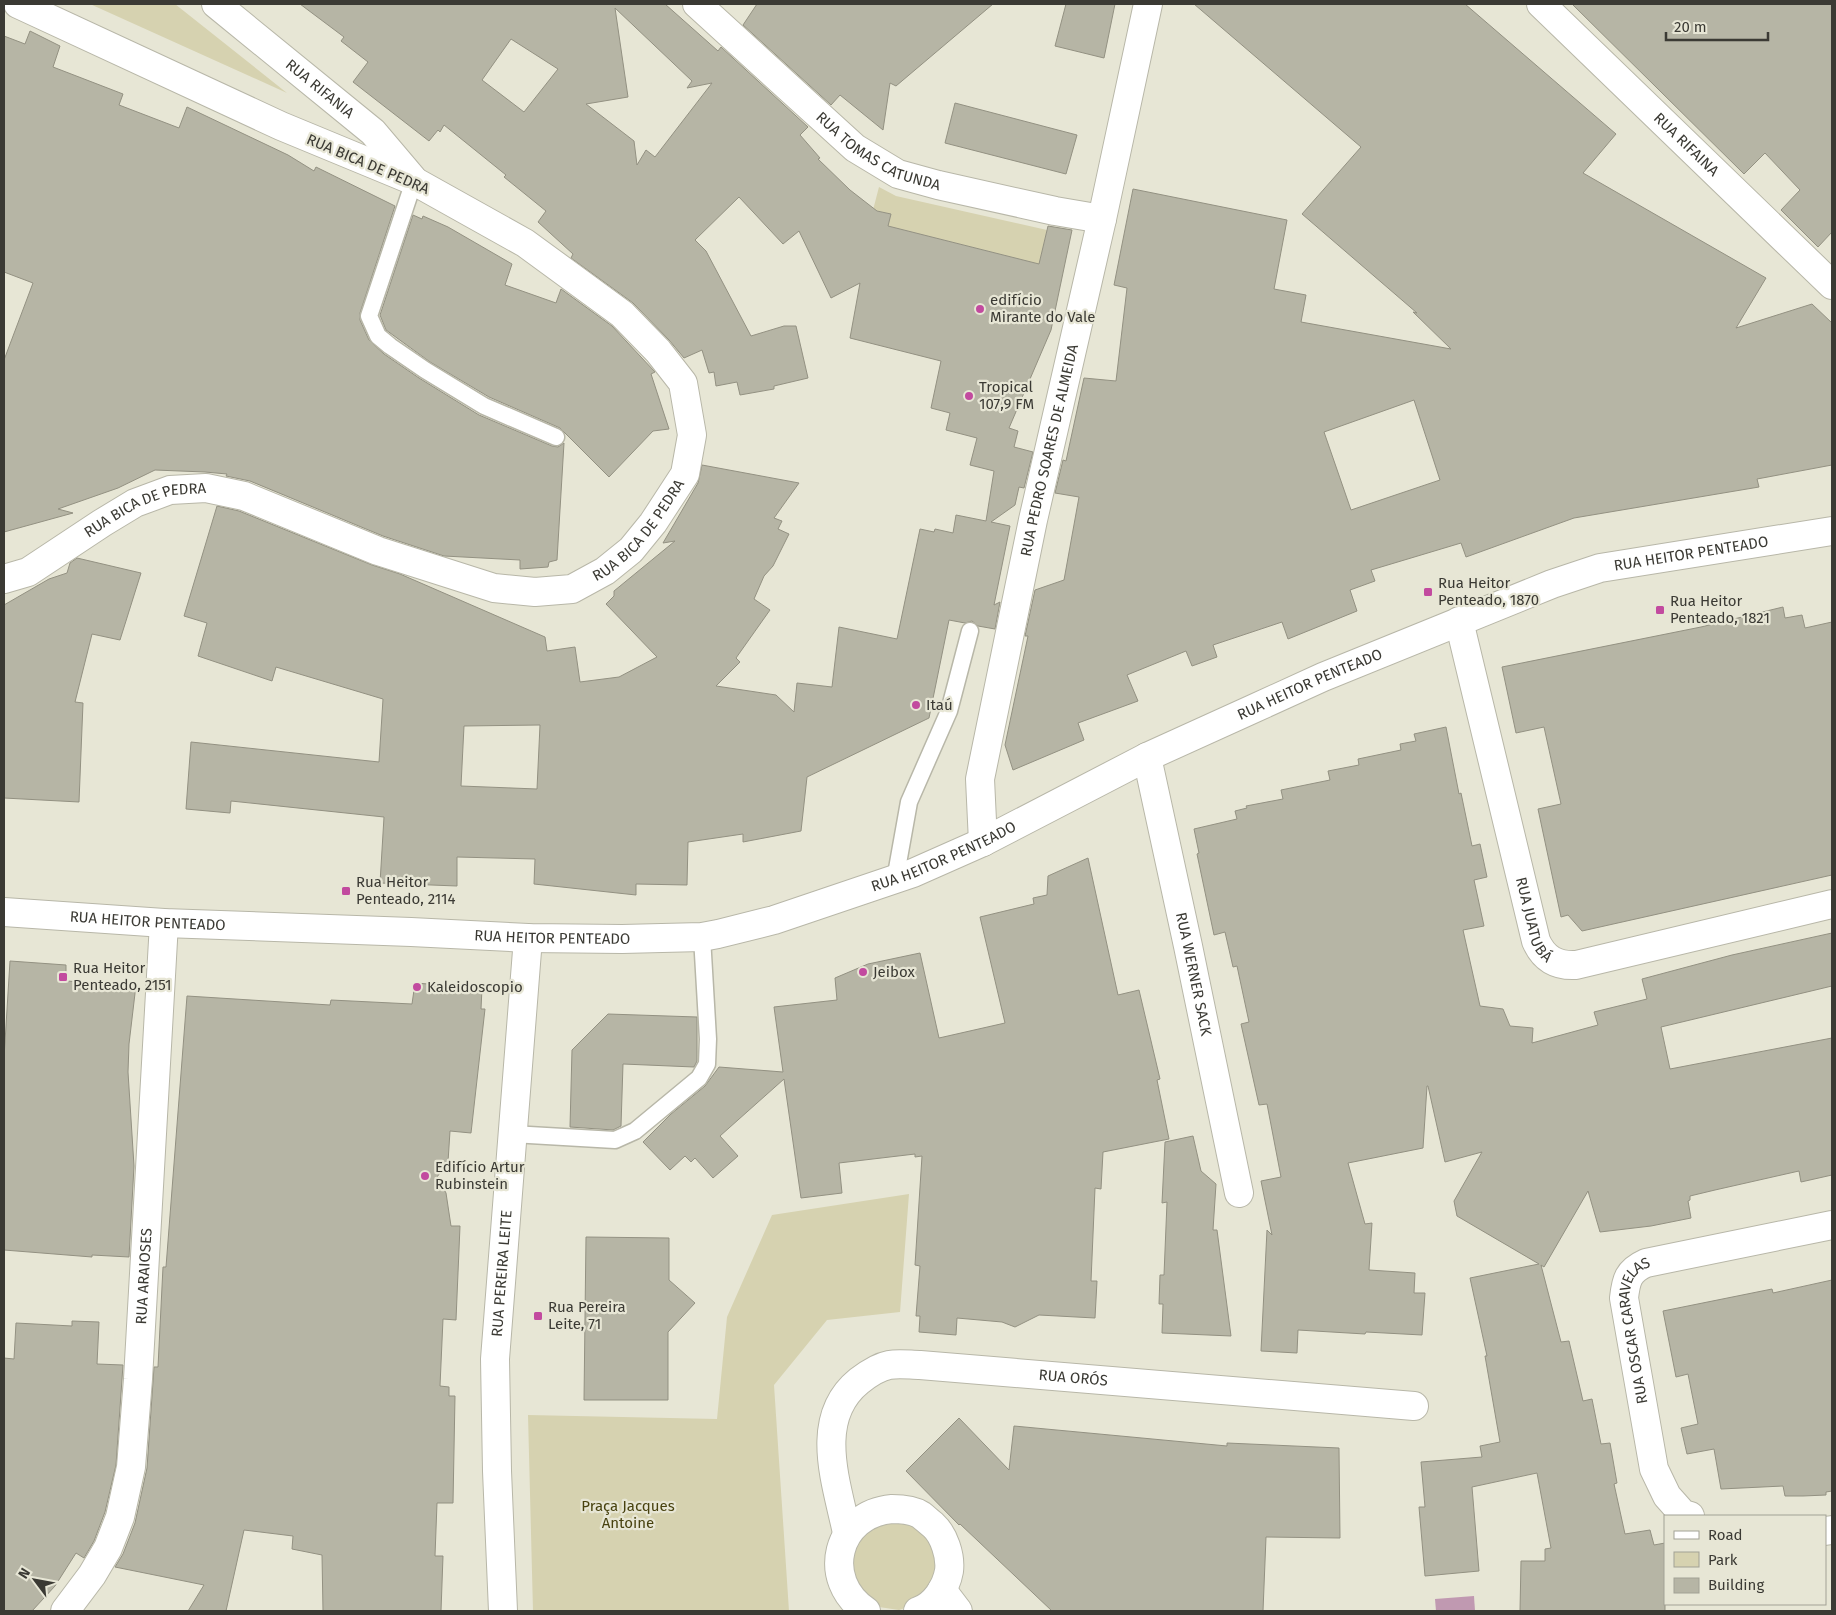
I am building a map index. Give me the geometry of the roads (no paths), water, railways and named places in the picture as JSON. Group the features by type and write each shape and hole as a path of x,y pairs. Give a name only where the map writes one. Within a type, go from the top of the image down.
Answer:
{"street":[{"name":"RUA BICA DE PEDRA","path":"4,579 28,572 135,503 170,490 206,488 244,496 378,551 494,588 535,592 572,588 605,571 631,550 654,523 685,474 692,435 683,383 658,351 622,314 525,242 414,181 281,126 18,4"},
{"name":"RUA RIFANIA","path":"216,4 373,132 414,181"},
{"name":"RUA TOMAS CATUNDA","path":"697,4 855,148 898,174 1046,209 1102,219"},
{"name":"RUA PEDRO SOARES DE ALMEIDA","path":"983,842 980,779 1033,520 1102,219 1148,4"},
{"name":"RUA RIFAINA","path":"1541,4 1832,285"},
{"name":"RUA HEITOR PENTEADO","path":"4,912 164,923 528,938 702,936 774,920 895,880 983,842 1147,757 1323,677 1552,584 1600,568 1832,531"},
{"name":"RUA JUATUBÁ","path":"1459,621 1536,942 1540,951 1548,959 1567,965 1576,965 1832,904"},
{"name":"RUA WERNER SACK","path":"1147,757 1239,1192"},
{"name":"RUA ARAIOSES","path":"65,1611 92,1575 108,1548 120,1517 131,1467 138,1379 164,923"},
{"name":"RUA PEREIRA LEITE","path":"503,1611 495,1359 528,938"},
{"name":"RUA OSCAR CARAVELAS","path":"1687,1515 1667,1496 1654,1470 1624,1298 1627,1279 1632,1271 1646,1263 1832,1225"},
{"name":"RUA ORÓS","path":"847,1533 832,1468 830,1438 837,1410 850,1388 871,1372 890,1365 949,1367 1414,1406"},
{"path":"839,1495 879,1510 901,1509 921,1515 938,1529 947,1548 949,1570 936,1606"},
{"path":"866,1611 856,1604 846,1592 840,1578 838,1563 847,1533 862,1519 879,1510"}],"lane":[{"path":"414,181 369,316 378,336 425,370 484,406 556,437"},
{"path":"895,880 909,802 950,711 970,631"},
{"path":"512,1134 615,1140 635,1131 699,1078 707,1064 708,1039 702,936"}],"place":[{"name":"edifício Mirante do Vale","path":"980,309"},
{"name":"Tropical 107,9 FM","path":"969,396"},
{"name":"Rua Heitor Penteado, 1870","path":"1428,592"},
{"name":"Rua Heitor Penteado, 1821","path":"1660,610"},
{"name":"Itaú","path":"916,705"},
{"name":"Rua Heitor Penteado, 2114","path":"346,891"},
{"name":"Jeibox","path":"863,972"},
{"name":"Rua Heitor Penteado, 2151","path":"63,977"},
{"name":"Kaleidoscopio","path":"417,987"},
{"name":"Edifício Artur Rubinstein","path":"425,1176"},
{"name":"Rua Pereira Leite, 71","path":"538,1316"}],"park label":[{"name":"Praça Jacques Antoine","path":"628,1514"}]}
